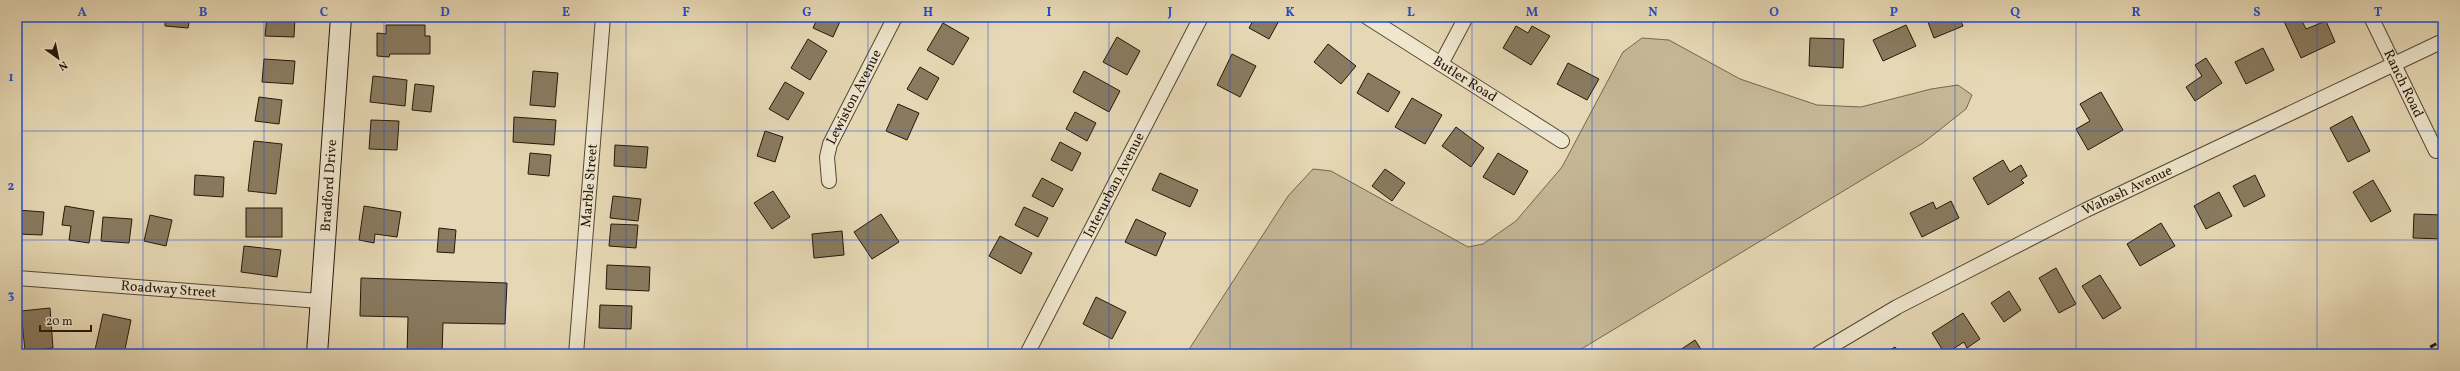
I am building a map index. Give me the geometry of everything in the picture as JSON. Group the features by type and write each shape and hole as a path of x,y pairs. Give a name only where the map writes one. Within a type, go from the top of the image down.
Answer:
{"street":[{"name":"Bradford Drive","path":"317,354 341,17"},
{"name":"Marble Street","path":"576,354 603,17"},
{"name":"Lewiston Avenue","path":"829,181 827,157 830,144 895,17"},
{"name":"Interurban Avenue","path":"1027,354 1201,17"},
{"name":"Butler Road","path":"1367,17 1562,141"},
{"path":"1441,64 1466,17"},
{"name":"Ranch Road","path":"2371,17 2393,65 2436,150"},
{"name":"Wabash Avenue","path":"1818,354 1897,307 2086,210 2443,41"},
{"name":"Roadway Street","path":"17,278 320,301"}],"shaded area":[{"path":"1642,38 1669,40 1740,79 1817,105 1861,107 1931,89 1958,85 1972,95 1966,109 1923,143 1573,354 1186,354 1288,196 1313,169 1331,171 1468,247 1483,244 1516,221 1562,167 1623,52"}],"building":[{"path":"165,17 190,17 188,28 165,26"},
{"path":"267,17 295,17 294,37 265,36"},
{"path":"818,17 842,17 833,37 813,28"},
{"path":"1122,17 1134,17 1131,22"},
{"path":"1255,17 1281,17 1269,39 1249,28"},
{"path":"1708,17 1719,17 1714,23"},
{"path":"1926,17 1959,17 1963,26 1934,38"},
{"path":"2282,17 2300,17 2306,29 2326,21 2335,42 2301,58"},
{"path":"943,23 969,38 953,65 927,50"},
{"path":"386,25 425,25 425,36 430,36 430,54 390,54 389,57 377,56 377,33 386,34"},
{"path":"1906,25 1916,46 1883,61 1873,40"},
{"path":"1516,26 1528,33 1532,26 1550,36 1531,65 1503,48"},
{"path":"1117,37 1140,51 1127,75 1103,62"},
{"path":"1810,38 1844,39 1843,68 1809,66"},
{"path":"808,39 827,51 810,80 791,68"},
{"path":"1328,44 1356,66 1341,84 1314,62"},
{"path":"2263,48 2274,70 2246,84 2235,62"},
{"path":"1232,54 1256,66 1240,97 1217,85"},
{"path":"2206,58 2222,83 2195,101 2186,87 2202,76 2195,65"},
{"path":"264,59 295,61 293,84 262,82"},
{"path":"1568,63 1599,79 1587,100 1557,84"},
{"path":"920,67 939,78 927,100 907,89"},
{"path":"533,71 558,73 555,107 530,105"},
{"path":"1084,71 1120,91 1109,112 1073,92"},
{"path":"1368,73 1400,92 1388,112 1357,93"},
{"path":"373,76 407,80 405,106 370,102"},
{"path":"785,82 804,93 788,120 769,109"},
{"path":"415,84 434,86 431,112 412,110"},
{"path":"2101,92 2123,130 2088,150 2076,129 2090,121 2080,104"},
{"path":"259,97 282,100 279,124 255,121"},
{"path":"1412,98 1442,115 1425,144 1395,127"},
{"path":"898,104 919,113 907,140 886,131"},
{"path":"1075,112 1096,123 1087,141 1066,129"},
{"path":"2352,116 2370,151 2348,162 2330,128"},
{"path":"514,117 556,120 554,145 513,142"},
{"path":"371,120 399,121 397,150 369,149"},
{"path":"1456,127 1484,148 1471,167 1442,146"},
{"path":"765,131 783,137 775,162 757,156"},
{"path":"254,141 282,144 276,194 248,191"},
{"path":"1060,142 1081,153 1072,171 1051,160"},
{"path":"615,145 648,147 646,168 614,166"},
{"path":"530,153 551,155 549,176 528,174"},
{"path":"1498,153 1528,171 1514,195 1483,177"},
{"path":"2003,160 2010,172 2021,165 2027,176 2021,180 2024,183 1988,205 1973,178"},
{"path":"1385,169 1405,183 1392,201 1372,186"},
{"path":"1160,173 1198,190 1190,207 1152,190"},
{"path":"195,175 224,177 223,197 194,195"},
{"path":"2255,175 2265,196 2244,207 2233,186"},
{"path":"1042,178 1063,189 1053,207 1032,196"},
{"path":"2373,180 2391,211 2371,222 2353,192"},
{"path":"773,191 790,217 772,229 754,203"},
{"path":"2219,192 2232,216 2206,229 2194,206"},
{"path":"613,196 641,199 638,221 610,218"},
{"path":"1951,201 1959,218 1922,237 1910,213 1933,202 1936,209"},
{"path":"65,206 94,211 89,243 69,240 71,226 62,225"},
{"path":"364,206 401,212 397,237 375,234 374,243 359,240"},
{"path":"1024,207 1048,218 1038,237 1015,225"},
{"path":"246,208 282,208 282,237 246,237"},
{"path":"17,210 44,212 42,235 17,234"},
{"path":"881,214 899,242 872,259 854,232"},
{"path":"2414,214 2443,215 2443,239 2413,238"},
{"path":"150,215 172,220 166,246 144,241"},
{"path":"103,217 132,219 129,243 101,241"},
{"path":"1136,219 1166,233 1156,256 1125,242"},
{"path":"2161,223 2175,246 2140,266 2127,244"},
{"path":"611,224 638,225 636,248 609,246"},
{"path":"439,228 456,230 454,253 437,252"},
{"path":"842,231 844,255 814,258 812,234"},
{"path":"1000,236 1032,253 1021,274 989,256"},
{"path":"244,246 281,250 277,277 241,272"},
{"path":"607,265 650,267 649,291 606,289"},
{"path":"2056,268 2076,304 2059,313 2039,278"},
{"path":"2100,275 2121,308 2103,319 2082,286"},
{"path":"361,278 507,283 505,324 443,323 442,354 407,354 408,317 360,316"},
{"path":"2009,291 2021,310 2004,322 1991,303"},
{"path":"1096,297 1126,312 1112,339 1083,324"},
{"path":"600,305 632,306 631,329 599,328"},
{"path":"50,308 53,348 25,351 21,311"},
{"path":"1963,313 1980,339 1967,348 1964,342 1945,354 1932,333"},
{"path":"103,314 131,320 124,354 95,350"},
{"path":"1695,340 1704,354 1674,354"},
{"path":"1895,347 1900,354 1883,354"}],"railway":[{"path":"2418,354 2443,340"}]}
